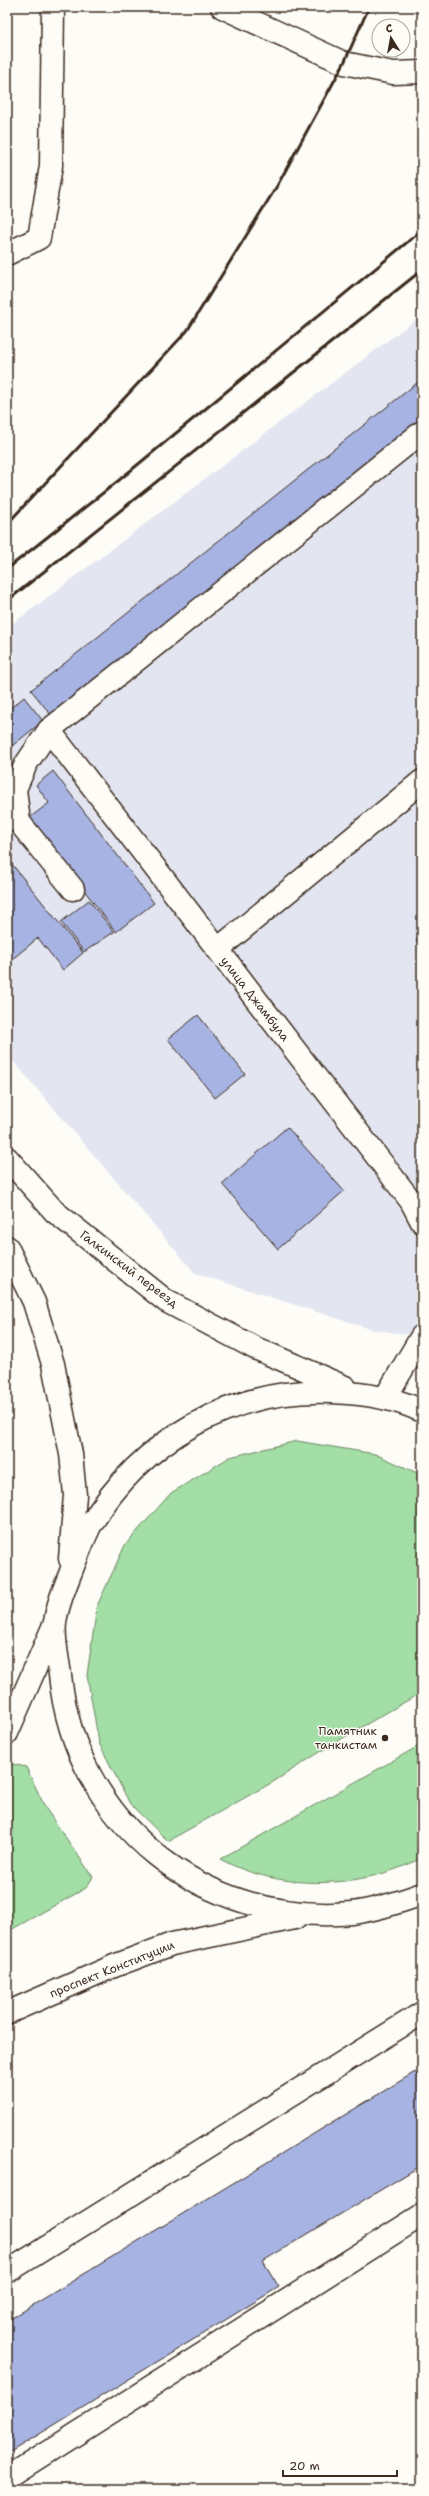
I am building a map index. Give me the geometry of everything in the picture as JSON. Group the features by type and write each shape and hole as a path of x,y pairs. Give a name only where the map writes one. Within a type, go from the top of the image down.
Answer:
{"main road":[{"path":"7,254 39,238 51,166 53,7"},
{"path":"222,7 344,63 393,73 422,72"},
{"path":"73,889 19,822 16,789 26,764 49,730 422,432"},
{"path":"49,730 218,949"},
{"name":"улица Джамбула","path":"422,781 218,949 411,1201 422,1222"},
{"name":"Галкинский переезд","path":"7,1158 55,1212 166,1301 255,1348 357,1393"},
{"path":"7,1247 34,1302 51,1357 71,1454 74,1495 69,1577"},
{"path":"385,1398 422,1336"},
{"path":"7,1733 55,1624 69,1577 89,1528 119,1484 157,1447 202,1418 252,1400 304,1391 357,1393 385,1398 421,1409"},
{"path":"55,1624 62,1698 76,1748 99,1793 131,1834 170,1867 214,1892 263,1908 314,1915 355,1913 394,1904 422,1894"},
{"name":"проспект Конституции","path":"7,2012 114,1966 172,1944 314,1915"},
{"path":"7,2272 422,2013"},
{"path":"7,2478 422,2215"}],"shaded area":[{"path":"422,315 422,1336 374,1330 195,1273 7,1054 7,628"}],"green space":[{"path":"297,1441 375,1454 422,1475 422,1692 331,1745 273,1782 168,1841 130,1804 99,1743 87,1675 97,1606 125,1545 171,1493 230,1457"},
{"path":"422,1744 422,1858 373,1876 347,1881 321,1882 295,1881 269,1877 244,1870 220,1859"},
{"path":"12,1764 26,1767 46,1809 93,1877 86,1888 7,1932 7,1773"}],"building":[{"path":"422,379 422,420 51,715 31,690"},
{"path":"24,697 43,721 7,750 7,711"},
{"path":"53,771 154,903 116,932 29,818 49,803 36,785"},
{"path":"7,858 83,953 63,970 38,938 10,961 7,957"},
{"path":"89,900 114,932 84,952 61,922"},
{"path":"422,935 422,948 416,940"},
{"path":"198,1015 245,1074 215,1098 168,1039"},
{"path":"287,1127 344,1191 278,1249 222,1184"},
{"path":"415,2072 422,2083 422,2165 263,2261 279,2287 7,2454 7,2321"}],"railway":[{"path":"7,524 187,331 277,186 344,63 369,7"},
{"path":"7,569 118,481 422,230"},
{"path":"7,601 422,270"}],"place":[{"name":"Памятник танкистам","path":"385,1738"}]}
